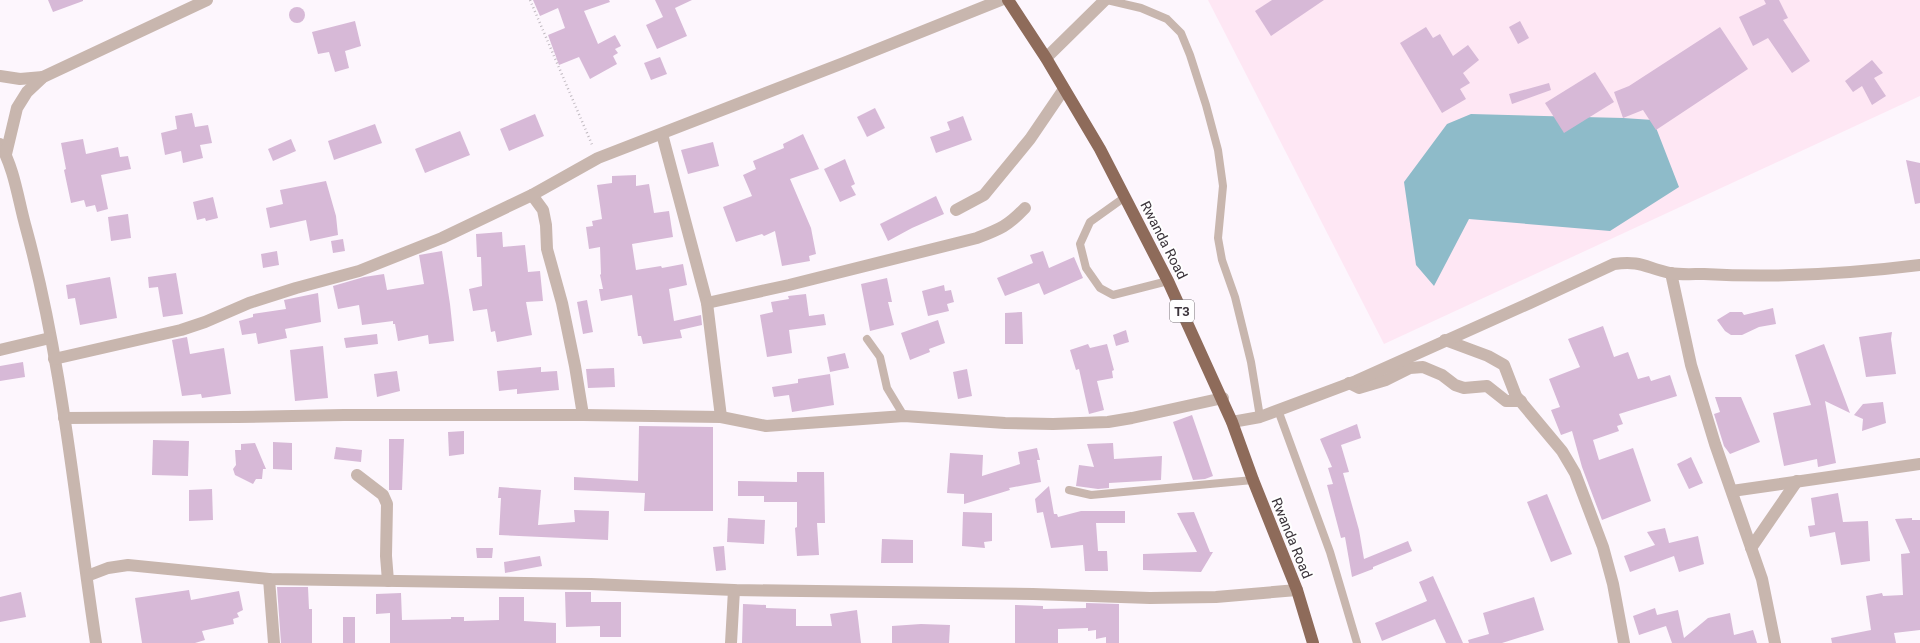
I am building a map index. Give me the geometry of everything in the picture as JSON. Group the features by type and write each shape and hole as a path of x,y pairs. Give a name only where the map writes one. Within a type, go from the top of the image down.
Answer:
{"highway":[{"name":"Rwanda Road","path":"1008,0 1046,58 1100,149 1168,281 1223,398 1253,480 1297,590 1313,643"}],"street":[{"path":"96,643 64,418 39,276 12,170 3,149 17,108 27,92 43,77 207,0"},
{"path":"54,360 181,330 296,288 360,271 442,238 532,194 598,158 1001,0"},
{"path":"1046,58 1106,0"},
{"path":"0,76 20,79 43,77"},
{"path":"956,210 984,195 1030,139 1064,89"},
{"path":"662,134 707,303 721,417"},
{"path":"532,194 543,210 546,225 546,249 562,304 575,366 583,415"},
{"path":"707,303 789,285 977,238 1002,229 1025,208"},
{"path":"1232,422 1260,417 1349,383 1614,264 1628,262 1643,264 1670,273 1726,276 1870,272 1920,265"},
{"path":"1670,273 1690,365 1715,444 1762,579 1775,643"},
{"path":"0,350 50,338"},
{"path":"1445,340 1488,356 1504,365 1516,396 1562,451 1575,473 1603,547 1613,584 1624,643"},
{"path":"1349,383 1359,388 1386,380 1410,368 1423,367 1442,375 1459,387 1487,386 1506,402 1521,401"},
{"path":"64,418 237,418 344,415 583,415 721,417 766,426 904,416 1005,423 1053,424 1108,422 1223,398"},
{"path":"1732,491 1920,464"},
{"path":"357,474 383,495 387,504 386,556 388,581"},
{"path":"1751,548 1797,481"},
{"path":"87,576 108,568 128,565 269,579 590,584 734,590 1033,594 1150,598 1216,597 1297,590"},
{"path":"269,579 274,643"},
{"path":"731,643 734,590"}],"lane":[{"path":"1106,0 1141,8 1167,19 1181,33 1190,55 1206,105 1218,150 1223,186 1218,238 1222,260 1235,297 1249,355 1260,417"},
{"path":"1125,197 1090,222 1080,244 1086,268 1100,288 1113,295 1168,281"},
{"path":"866,339 880,357 887,388 904,416"},
{"path":"1278,410 1330,552 1356,643"},
{"path":"1069,490 1091,495 1253,480"}],"path":[{"path":"530,0 598,158"}],"shaded area":[{"path":"1208,0 1920,0 1920,96 1384,344"}],"water":[{"path":"1471,114 1653,120 1679,187 1610,231 1469,219 1434,286 1416,265 1404,182 1447,124"}],"building":[{"path":"48,0 83,0 83,1 53,12"},
{"path":"533,0 609,0 610,2 584,11 598,44 615,35 621,46 615,49 618,53 613,56 617,64 590,79 579,57 559,65 548,35 565,28 558,8 540,16"},
{"path":"655,0 692,0 675,8 687,36 657,49 646,25 663,17"},
{"path":"1272,0 1324,0 1271,36 1255,11"},
{"path":"1764,0 1779,0 1788,18 1783,20 1810,61 1792,73 1768,38 1753,46 1739,17 1766,4"},
{"path":"294,7 300,7 305,12 303,21 300,23 294,23 289,18 289,12"},
{"path":"355,21 361,46 345,51 349,68 335,72 329,52 318,54 312,32"},
{"path":"1520,21 1529,38 1518,44 1509,27"},
{"path":"1426,27 1433,38 1440,34 1453,56 1468,45 1479,60 1463,73 1470,83 1460,89 1466,99 1442,113 1400,43"},
{"path":"1720,27 1748,69 1656,130 1643,110 1623,118 1614,92 1629,86"},
{"path":"660,57 667,74 651,80 644,63"},
{"path":"1872,60 1883,73 1874,78 1886,96 1872,105 1862,86 1853,92 1845,81"},
{"path":"1595,72 1614,102 1564,133 1545,103"},
{"path":"1549,83 1551,90 1512,104 1509,94"},
{"path":"875,108 885,128 867,137 857,117"},
{"path":"192,113 195,127 208,125 212,143 200,145 203,158 183,163 181,151 165,155 161,133 177,129 175,116"},
{"path":"535,114 544,136 509,151 500,129"},
{"path":"963,116 972,140 936,153 930,137 950,130 947,122"},
{"path":"375,124 382,143 334,160 328,141"},
{"path":"460,131 470,155 425,173 415,149"},
{"path":"803,134 819,169 790,179 811,228 816,254 809,256 810,261 782,266 775,231 764,236 762,234 736,242 723,207 752,196 743,175 756,169 753,161 784,148 783,144"},
{"path":"83,139 86,154 118,147 120,157 128,156 131,169 101,175 108,209 97,212 95,205 86,207 84,200 71,203 64,170 66,169 61,143"},
{"path":"291,139 296,151 273,161 268,149"},
{"path":"713,142 719,166 688,174 681,150"},
{"path":"845,159 855,184 851,186 856,195 840,202 824,169"},
{"path":"1906,160 1920,163 1920,203 1915,204"},
{"path":"636,175 636,186 649,184 654,213 669,211 673,237 632,244 636,270 661,266 662,268 683,264 687,285 669,289 674,321 701,315 702,325 680,330 682,338 643,344 641,336 638,336 632,295 601,301 599,289 603,289 600,275 600,247 589,249 586,227 593,226 592,221 602,219 597,185 612,183 612,176"},
{"path":"326,181 336,216 338,235 310,241 306,220 270,228 266,208 283,204 280,190"},
{"path":"936,196 944,214 912,228 888,241 880,224"},
{"path":"213,197 218,218 206,221 205,218 197,220 193,202"},
{"path":"128,214 131,238 111,241 108,217"},
{"path":"502,232 503,247 525,245 528,272 540,271 543,301 526,302 532,335 497,342 495,331 491,332 487,309 473,311 469,289 482,286 481,257 477,257 476,234"},
{"path":"343,239 345,251 333,253 331,241"},
{"path":"277,251 279,265 263,268 261,254"},
{"path":"442,251 454,341 429,344 428,335 398,341 395,324 393,324 393,321 362,325 359,305 338,309 333,286 364,277 384,274 387,290 424,284 419,255"},
{"path":"1043,251 1049,268 1074,257 1083,278 1044,295 1039,283 1005,296 997,278 1033,263 1030,255"},
{"path":"176,273 183,314 163,317 158,287 149,288 148,277"},
{"path":"110,277 117,318 80,325 75,298 68,299 66,285"},
{"path":"887,278 892,302 888,302 894,325 870,331 861,284"},
{"path":"944,285 945,291 951,290 954,302 947,304 949,311 928,316 922,291"},
{"path":"318,293 321,322 285,329 287,338 258,344 256,333 242,335 239,321 253,317 253,314 286,309 284,300"},
{"path":"806,294 809,316 824,314 826,325 789,330 792,353 767,357 760,315 773,312 771,302 789,299 788,296"},
{"path":"587,300 593,332 583,334 577,302"},
{"path":"1773,308 1776,324 1759,327 1742,335 1731,335 1725,331 1717,320 1730,312 1742,312 1744,315"},
{"path":"1022,312 1023,344 1005,344 1005,313"},
{"path":"938,320 945,343 929,349 930,352 910,360 901,333"},
{"path":"1603,326 1614,357 1628,352 1638,379 1649,376 1651,381 1670,375 1677,396 1619,414 1623,424 1617,426 1619,431 1593,440 1599,460 1633,448 1651,501 1602,520 1582,467 1572,431 1561,435 1551,410 1560,407 1549,379 1580,367 1568,339"},
{"path":"1126,330 1129,342 1116,346 1113,335"},
{"path":"1892,332 1891,339 1896,374 1866,377 1859,337"},
{"path":"377,334 378,344 346,348 344,338"},
{"path":"187,337 190,354 224,348 231,394 202,398 201,394 182,396 172,340"},
{"path":"1088,344 1090,348 1107,344 1114,370 1112,371 1113,378 1097,381 1104,410 1089,414 1079,369 1076,370 1070,350"},
{"path":"1824,344 1850,413 1825,401 1836,463 1818,467 1817,459 1784,466 1773,413 1811,405 1795,355"},
{"path":"323,346 328,398 295,401 290,350"},
{"path":"845,353 849,368 830,372 827,357"},
{"path":"23,362 25,377 0,381 0,366"},
{"path":"541,367 541,372 557,371 559,390 517,394 517,389 499,391 497,371"},
{"path":"614,368 615,387 588,388 586,369"},
{"path":"967,369 972,396 958,399 953,372"},
{"path":"397,371 400,391 377,397 374,374"},
{"path":"830,374 834,405 792,412 789,395 774,397 772,387 798,383 798,379"},
{"path":"1715,397 1741,397 1760,442 1730,454 1724,446 1714,414 1720,412"},
{"path":"1883,402 1886,423 1862,431 1863,419 1854,415 1863,404"},
{"path":"1192,415 1213,476 1205,479 1193,480 1173,422"},
{"path":"1357,424 1361,438 1341,445 1349,472 1343,473 1359,530 1364,559 1408,541 1412,551 1352,577 1345,537 1341,538 1327,485 1333,484 1328,468 1332,467 1320,439"},
{"path":"639,426 713,427 713,511 644,511 645,493 574,490 574,477 638,481"},
{"path":"464,431 464,454 449,456 448,432"},
{"path":"389,439 404,439 402,490 389,490"},
{"path":"153,440 189,441 188,476 152,475"},
{"path":"273,442 292,443 292,470 273,469"},
{"path":"255,443 266,469 263,469 262,479 256,479 253,484 235,475 233,469 236,465 235,450 241,450 241,444"},
{"path":"1113,443 1114,459 1162,456 1161,480 1109,483 1109,488 1098,489 1076,486 1079,465 1094,467 1087,444"},
{"path":"336,447 362,450 361,462 334,459"},
{"path":"1037,448 1040,460 1037,460 1041,482 1009,488 1010,490 964,504 964,494 947,493 950,453 983,455 982,476 1020,464 1018,452"},
{"path":"1691,457 1703,483 1689,489 1677,464"},
{"path":"797,472 824,472 825,523 817,523 819,555 797,556 795,528 797,527 797,502 764,502 764,496 738,496 738,481 797,482"},
{"path":"1049,486 1054,514 1057,514 1058,517 1081,511 1125,511 1125,523 1096,523 1098,551 1107,551 1108,571 1085,571 1083,545 1051,548 1043,512 1037,513 1035,499"},
{"path":"499,487 541,490 538,525 575,522 574,510 609,511 608,540 499,535 501,498 498,498"},
{"path":"212,489 213,520 189,521 189,490"},
{"path":"1838,493 1843,522 1868,521 1870,561 1841,565 1835,532 1810,537 1808,526 1815,525 1811,498"},
{"path":"1547,494 1572,554 1551,562 1527,502"},
{"path":"963,512 992,513 992,541 984,542 985,548 962,546"},
{"path":"1194,512 1210,552 1213,552 1201,572 1143,570 1143,554 1197,552 1177,513"},
{"path":"728,518 765,520 764,544 727,542"},
{"path":"1912,518 1912,520 1920,520 1920,630 1894,633 1896,643 1832,643 1831,638 1871,630 1866,596 1882,593 1883,596 1903,595 1901,554 1910,553 1895,519"},
{"path":"1665,528 1669,543 1698,536 1704,564 1679,572 1674,556 1630,572 1624,556 1655,545 1647,532"},
{"path":"882,539 913,540 913,563 881,563"},
{"path":"724,546 726,570 716,571 713,547"},
{"path":"476,548 493,548 492,558 477,558"},
{"path":"540,556 542,566 505,573 504,562"},
{"path":"1433,576 1463,643 1446,643 1435,619 1382,641 1375,623 1427,601 1419,582"},
{"path":"277,587 308,587 309,609 312,609 312,643 281,643"},
{"path":"189,590 191,600 239,591 243,610 237,613 239,617 233,619 234,624 202,631 205,640 195,643 142,643 135,598"},
{"path":"21,592 26,617 0,622 0,597"},
{"path":"565,592 591,592 591,602 621,602 621,637 600,637 600,626 566,627"},
{"path":"401,593 402,620 451,619 451,617 464,617 464,621 499,620 499,597 524,597 524,621 556,623 556,643 390,643 390,613 376,614 376,594"},
{"path":"1534,597 1544,630 1502,643 1469,643 1468,640 1489,634 1483,613"},
{"path":"1086,603 1119,604 1119,643 1106,643 1106,637 1096,639 1096,630 1088,631 1088,628 1058,629 1058,643 1015,643 1015,605 1043,606 1043,609 1086,608"},
{"path":"743,604 766,605 766,608 796,609 796,626 832,626 830,614 857,610 861,643 742,643"},
{"path":"1655,608 1657,615 1678,610 1684,638 1708,618 1730,613 1734,635 1753,630 1757,643 1672,643 1666,626 1639,635 1633,616"},
{"path":"343,617 355,617 355,643 343,643"},
{"path":"921,624 950,625 949,643 892,643 892,626"}]}
